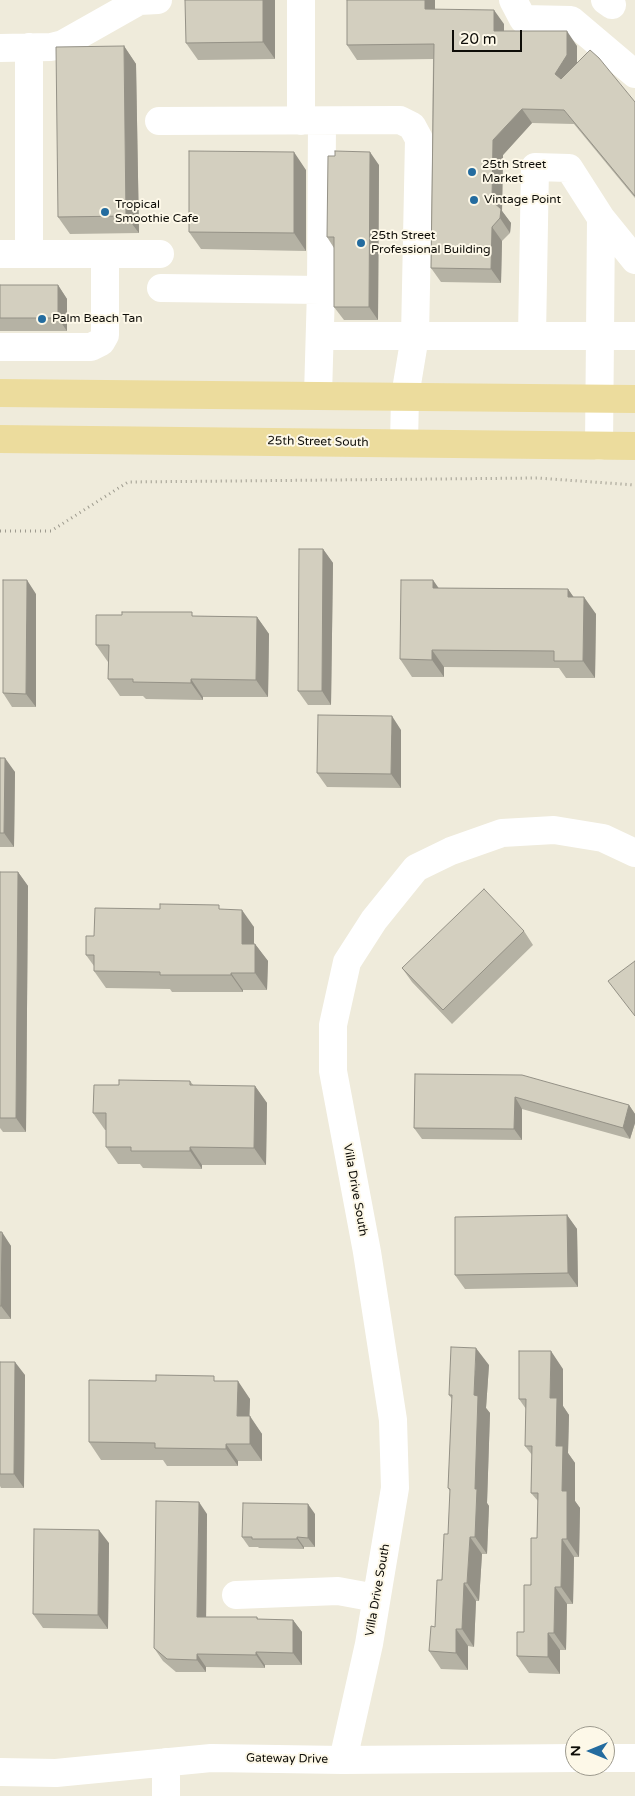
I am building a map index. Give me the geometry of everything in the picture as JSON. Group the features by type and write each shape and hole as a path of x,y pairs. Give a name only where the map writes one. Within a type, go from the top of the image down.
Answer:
{"main road":[{"path":"0,393 635,399"},
{"name":"25th Street South","path":"0,439 635,446"}],"street":[{"path":"0,48 52,47 63,44 139,1 158,0"},
{"path":"301,0 312,121 321,290 318,395"},
{"path":"513,0 523,19 571,20 635,74"},
{"path":"29,47 29,254"},
{"path":"159,121 400,120 412,126 419,139 415,336 404,396 404,442"},
{"path":"532,336 535,167 570,168 601,218 635,260"},
{"path":"599,446 601,218"},
{"path":"0,254 160,254"},
{"path":"0,347 91,347 101,342 104,335 105,254"},
{"path":"161,288 321,290"},
{"path":"320,336 635,336"},
{"name":"Villa Drive South","path":"343,1760 368,1644 395,1488 393,1430 367,1252 333,1071 333,1025 347,962 374,920 416,868 451,851 502,834 554,830 603,838 635,852"},
{"path":"236,1595 338,1591 376,1598"},
{"name":"Gateway Drive","path":"0,1772 56,1773 211,1758 343,1760 565,1758"},
{"path":"615,1758 635,1758"},
{"path":"166,1762 166,1796"}],"path":[{"path":"0,531 52,531 128,482 537,478 635,485"}],"building":[{"path":"185,0 263,0 263,42 186,43"},
{"name":"25th Street Market","path":"347,0 425,0 425,9 494,10 494,31 567,31 567,55 555,74 561,79 590,50 599,58 635,102 635,196 564,110 522,109 493,140 492,201 501,209 500,218 492,227 491,269 431,268 434,44 347,45"},
{"path":"124,46 126,216 58,217 56,47"},
{"path":"189,151 294,152 294,233 189,232"},
{"path":"335,151 370,152 369,307 334,307 334,237 327,237 328,156 335,156"},
{"path":"0,285 58,285 58,318 0,318"},
{"path":"299,549 323,549 322,691 298,691"},
{"path":"3,580 27,580 26,694 3,693"},
{"path":"401,580 433,580 433,588 568,589 568,597 584,597 583,661 554,661 554,651 432,650 432,660 400,659"},
{"path":"122,612 192,612 192,616 257,617 256,680 191,679 191,683 133,682 133,679 108,679 109,645 96,645 96,615 122,615"},
{"path":"318,715 392,716 391,774 317,773"},
{"path":"0,758 5,758 4,833 0,833"},
{"path":"0,872 18,872 16,1118 0,1118"},
{"path":"484,889 524,931 443,1010 402,968"},
{"path":"160,904 219,905 219,909 242,910 242,944 255,944 255,973 160,975 160,972 94,971 94,955 86,955 86,936 94,936 95,908 160,909"},
{"path":"635,961 635,1016 608,981"},
{"path":"415,1074 522,1075 629,1105 623,1128 515,1097 514,1129 414,1128"},
{"path":"119,1080 190,1081 190,1085 255,1086 254,1148 190,1147 190,1151 131,1151 131,1147 106,1147 106,1113 93,1113 94,1085 119,1085"},
{"path":"567,1215 568,1273 455,1275 455,1217"},
{"path":"0,1232 2,1232 1,1306 0,1306"},
{"path":"451,1347 476,1348 474,1395 478,1396 475,1537 470,1537 467,1583 464,1583 462,1629 456,1629 456,1653 429,1651 431,1626 435,1627 437,1580 442,1580 444,1534 448,1534 452,1395 449,1395"},
{"path":"519,1351 551,1351 550,1398 557,1398 556,1446 563,1446 562,1491 567,1491 567,1539 562,1539 561,1587 555,1587 554,1633 548,1633 548,1657 517,1656 517,1632 524,1632 524,1585 531,1585 531,1538 537,1538 538,1493 531,1493 532,1446 525,1446 526,1399 519,1399"},
{"path":"0,1362 15,1362 14,1474 0,1474"},
{"path":"156,1375 214,1376 214,1381 238,1381 237,1416 250,1416 250,1444 226,1444 226,1449 155,1448 155,1443 89,1442 89,1380 156,1381"},
{"path":"156,1501 199,1502 197,1617 257,1617 257,1619 293,1620 293,1653 256,1652 256,1655 197,1654 197,1660 167,1659 154,1648"},
{"path":"243,1503 308,1504 308,1538 252,1539 252,1537 242,1537"},
{"path":"34,1529 99,1530 98,1615 33,1614"}],"place":[{"name":"25th Street Market","path":"472,172"},
{"name":"Vintage Point","path":"474,200"},
{"name":"Tropical Smoothie Cafe","path":"105,212"},
{"name":"25th Street Professional Building","path":"361,243"},
{"name":"Palm Beach Tan","path":"42,319"}]}
